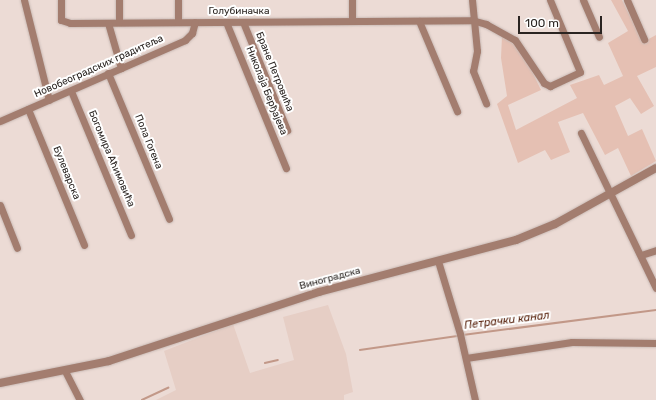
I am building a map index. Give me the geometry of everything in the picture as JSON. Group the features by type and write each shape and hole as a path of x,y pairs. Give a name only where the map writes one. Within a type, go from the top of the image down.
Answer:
{"street":[{"path":"24,0 49,100"},
{"name":"Голубиначка","path":"61,0 62,20 70,24 119,22 472,20"},
{"path":"119,0 119,22"},
{"path":"178,0 178,22"},
{"path":"352,0 352,21"},
{"path":"472,0 472,20 478,51 473,71 486,103"},
{"path":"472,20 486,24 514,40 547,85 578,75 580,71 550,0"},
{"path":"583,0 599,37"},
{"path":"627,0 644,39"},
{"path":"419,21 457,111"},
{"name":"Новобеоградских градитеља","path":"0,121 188,39 195,22"},
{"name":"Николаја Берђајева","path":"226,22 286,168"},
{"name":"Бране Петровића","path":"244,22 287,130"},
{"path":"108,23 121,68"},
{"name":"Пола Гогена","path":"108,73 168,219"},
{"name":"Богомира Аћимовића","path":"71,91 131,235"},
{"name":"Булеварска","path":"28,109 84,245"},
{"path":"581,133 656,288"},
{"name":"Виноградска","path":"0,383 65,371 134,354 319,292 438,261 540,231 656,168"},
{"path":"0,205 17,248"},
{"path":"641,255 656,250"},
{"path":"438,261 460,334 475,400"},
{"path":"466,358 578,342 656,343"},
{"path":"65,371 80,400"}],"shaded area":[{"path":"611,0 622,0 643,42 656,35 656,67 637,76 654,106 641,114 630,98 615,106 628,136 642,129 656,161 631,176 618,148 605,155 583,113 558,122 570,152 551,160 545,150 518,163 497,104 507,96 501,58 502,36 514,44 528,63 541,90 508,105 516,130 577,98 570,85 599,75 604,85 623,76 608,43 628,31"},
{"path":"328,305 346,354 353,392 344,395 344,400 156,400 176,390 164,351 233,324 250,373 294,360 283,317"}],"waterway":[{"name":"Петрачки канал","path":"463,335 656,310"},
{"name":"Петрачки канал","path":"360,350 457,336"},
{"path":"265,363 278,360"},
{"path":"142,400 168,388"}]}
